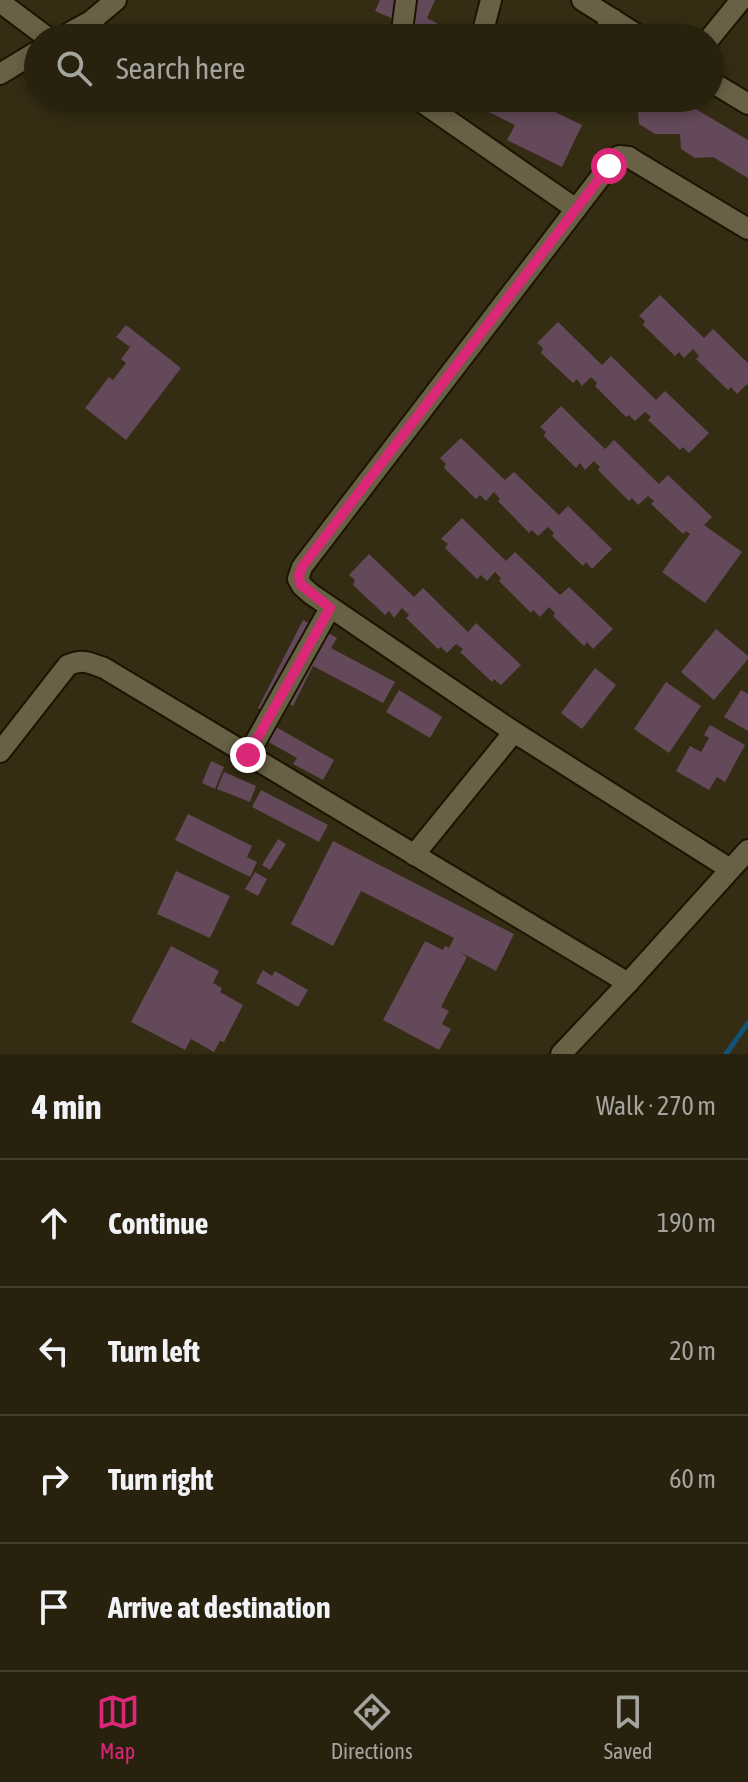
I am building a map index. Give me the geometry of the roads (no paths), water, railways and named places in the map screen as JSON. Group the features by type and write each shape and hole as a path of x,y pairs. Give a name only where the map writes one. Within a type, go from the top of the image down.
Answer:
{"street":[{"path":"86,24 116,0"},
{"path":"403,24 406,0"},
{"path":"485,24 491,0"},
{"path":"582,0 621,24"},
{"path":"721,24 741,0"},
{"path":"0,2 29,24"},
{"path":"610,24 613,19"},
{"path":"0,74 24,59"},
{"path":"724,89 748,104"},
{"path":"436,112 576,209"},
{"path":"730,869 514,732 330,608 300,584 299,575 302,567 619,156 635,161 748,229"},
{"path":"248,755 330,608"},
{"path":"0,752 68,665 87,661 104,668 628,983"},
{"path":"414,855 514,732"},
{"path":"561,1054 748,850"}],"waterway":[{"path":"726,1054 748,1023"}]}
